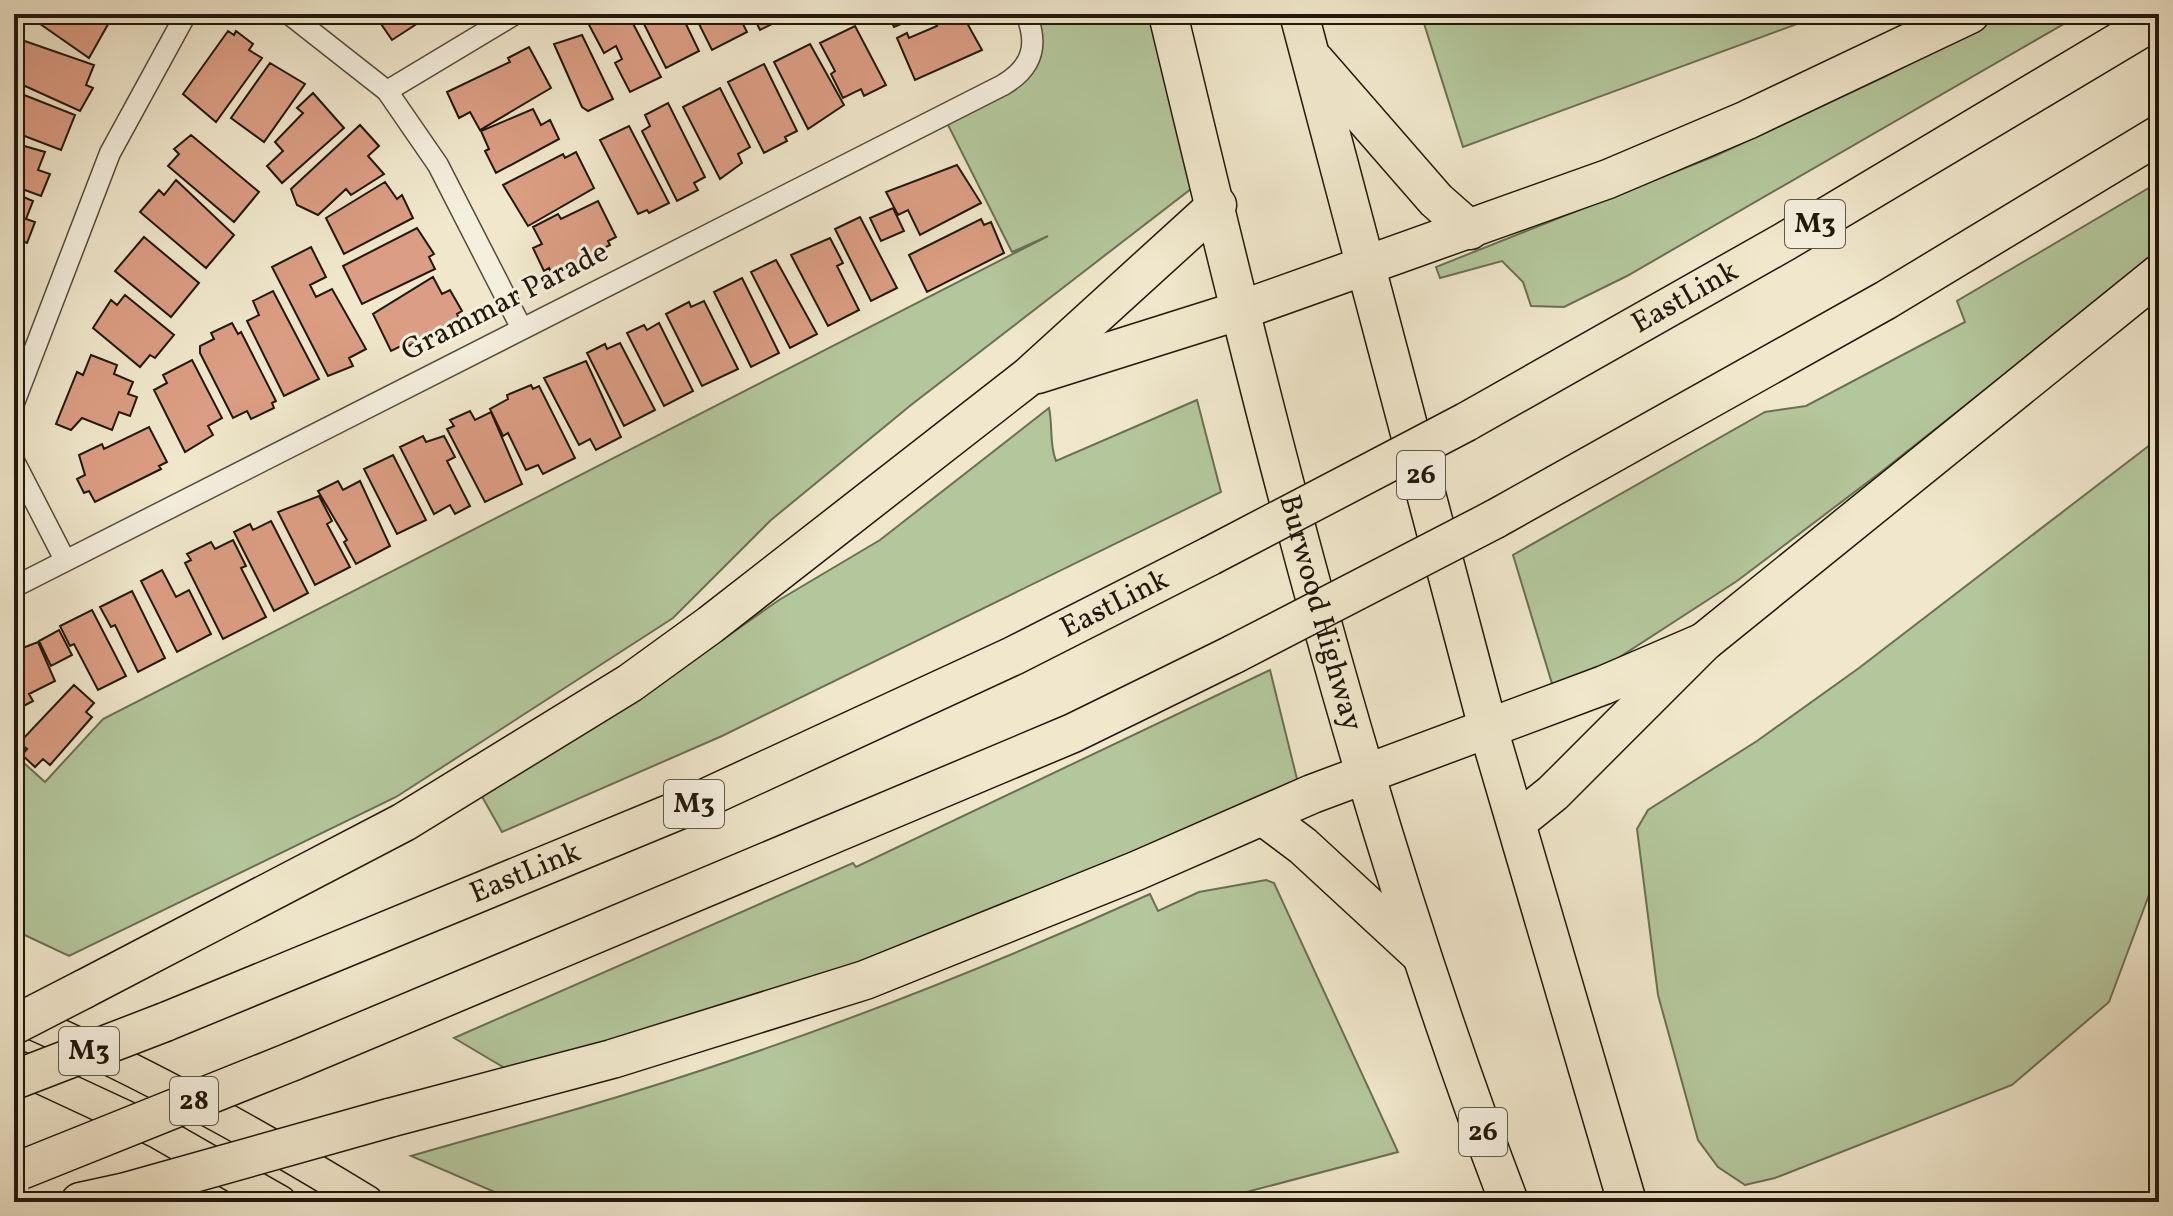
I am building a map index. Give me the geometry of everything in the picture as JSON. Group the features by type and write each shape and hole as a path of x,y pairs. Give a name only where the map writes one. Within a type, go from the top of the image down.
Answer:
{"highway":[{"name":"Burwood Highway","path":"1168,14 1241,310 1363,774 1455,1061 1509,1202"},
{"name":"26","path":"1299,14 1488,728 1627,1202"},
{"path":"1028,377 1113,354 1205,319 1241,310 1470,230 1636,168 1747,120 1970,14"},
{"name":"EastLink","path":"14,1080 165,1022 684,808 1013,656 1466,422 1784,242 2159,18"},
{"path":"1310,56 1436,200 1470,230"},
{"path":"18,1172 293,1061 1073,733 1495,519 1886,300 2159,135"},
{"path":"14,1025 404,822 630,683 710,625 1028,377 1217,205"},
{"path":"1517,822 1553,793 1704,642 2159,274"},
{"path":"80,1202 627,1055 865,980 1363,774 1704,642"},
{"path":"1263,816 1303,846 1421,954"}],"main road":[{"name":"28","path":"14,1015 92,1048 213,1110 367,1202"},
{"name":"28","path":"14,1065 126,1115 280,1202"}],"street":[{"path":"14,403 110,153 186,14"},
{"path":"289,14 387,91 438,165 521,327"},
{"path":"387,91 515,14"},
{"name":"Grammar Parade","path":"14,587 1003,85 1029,62 1034,41 1026,14"},
{"path":"14,461 65,560"}],"green space":[{"path":"1026,14 1169,14 1209,175 911,405 771,520 673,618 396,797 69,956 14,930 14,754 45,782 103,719 1048,236 1012,252 943,115 1022,71"},
{"path":"1421,14 1824,14 1463,147"},
{"path":"2007,14 2081,14 1627,276 1564,307 1531,306 1523,282 1502,261 1440,278 1436,267 1715,156 1886,76"},
{"path":"2159,182 2159,252 1881,472 1737,581 1615,660 1553,687 1513,555 1765,412 1806,406 1965,322 1957,301"},
{"path":"1197,400 1221,492 722,736 502,832 480,793 649,691 779,600 880,540 1049,408 1056,461"},
{"path":"2159,438 2159,868 2109,1002 2012,1085 1775,1178 1745,1185 1718,1167 1698,1140 1658,995 1637,829 1648,810 1757,741 1859,668"},
{"path":"1270,670 1298,783 886,956 515,1074 454,1038 853,863 856,867"},
{"path":"1266,880 1274,883 1398,1152 1209,1202 518,1202 411,1156 694,1073 826,1027 957,977 1150,894 1158,911 1199,892"}],"building":[{"path":"36,14 104,14 111,19 89,58 33,19"},
{"path":"379,14 432,14 392,40 379,21 382,19"},
{"path":"605,14 613,18 628,14 661,77 630,92 615,63 622,59 616,46 604,53 588,23"},
{"path":"639,14 689,14 683,18 699,51 666,68"},
{"path":"694,14 738,14 747,32 712,50"},
{"path":"752,14 792,14 760,30"},
{"path":"888,14 925,14 894,27"},
{"path":"947,14 962,14 982,50 915,80 897,38 907,33 909,38 937,26 934,20"},
{"path":"855,26 886,85 864,96 861,89 843,98 831,74 835,71 820,43"},
{"path":"228,31 234,35 236,31 253,44 249,50 262,58 216,122 183,94"},
{"path":"582,35 613,99 588,111 582,107 554,44"},
{"path":"16,38 94,65 86,85 93,88 80,111 14,81"},
{"path":"810,44 844,105 808,129 774,62"},
{"path":"529,47 551,88 480,130 470,112 459,118 447,92 510,62 508,58"},
{"path":"270,63 305,84 264,142 231,118"},
{"path":"764,64 797,131 785,137 787,141 764,153 728,82"},
{"path":"720,88 750,147 738,154 742,163 720,179 683,107"},
{"path":"14,91 75,115 61,150 14,132"},
{"path":"313,93 344,128 282,183 267,166 283,151 275,142 303,113 297,108"},
{"path":"668,103 705,177 694,183 698,190 677,201 642,131 650,126 645,115"},
{"path":"533,109 541,125 550,120 559,139 496,173 485,151 489,149 481,131"},
{"path":"360,125 379,146 368,156 384,174 351,195 346,189 318,215 297,205 291,189"},
{"path":"629,126 669,203 649,213 647,210 638,214 600,140"},
{"path":"191,135 259,192 234,222 168,166 179,154 174,149"},
{"path":"14,143 45,152 38,170 50,174 41,196 14,186"},
{"path":"576,152 594,188 528,226 503,185 563,154 565,158"},
{"path":"957,165 981,203 920,235 908,210 898,215 886,192"},
{"path":"176,180 234,235 206,268 140,212 159,190 164,195"},
{"path":"385,182 397,199 402,195 413,218 344,254 326,218"},
{"path":"14,193 33,201 26,219 35,222 27,243 14,238"},
{"path":"598,201 616,237 608,241 610,245 552,274 549,268 544,271 533,248 542,244 533,227 558,214 561,219"},
{"path":"893,208 904,231 881,241 870,218"},
{"path":"860,217 897,288 871,301 835,229"},
{"path":"981,219 984,225 991,222 1004,253 927,292 909,255"},
{"path":"417,228 434,254 429,257 435,269 362,304 343,266"},
{"path":"144,237 199,283 171,317 115,271"},
{"path":"830,238 843,263 837,266 859,310 828,326 791,255"},
{"path":"311,247 326,277 310,285 316,297 332,289 366,349 349,358 353,366 328,376 272,267"},
{"path":"776,260 817,334 790,348 751,272"},
{"path":"433,277 442,294 450,290 462,311 457,314 460,320 403,349 401,346 391,351 373,314"},
{"path":"742,278 779,353 751,367 714,292"},
{"path":"273,291 319,379 284,396 247,321 259,315 253,301"},
{"path":"125,295 174,335 155,358 150,355 140,367 93,328 111,300 117,305"},
{"path":"704,301 738,369 702,386 666,314 689,302 691,307"},
{"path":"232,323 238,334 241,332 276,401 272,403 274,408 251,419 247,411 233,418 200,353 200,346 214,339 211,333"},
{"path":"659,323 693,391 664,406 627,333 644,325 647,330"},
{"path":"620,343 655,410 624,426 587,353 605,344 607,349"},
{"path":"91,355 117,365 114,374 133,382 128,394 137,397 130,416 119,412 112,430 82,418 71,430 56,424 77,372 83,375"},
{"path":"192,360 222,418 208,426 213,435 185,452 154,390 167,383 163,375"},
{"path":"586,361 621,437 596,450 590,439 579,445 544,378"},
{"path":"531,385 533,389 539,386 575,458 543,474 538,465 526,470 508,433 503,436 490,409 508,399 507,395"},
{"path":"470,411 475,420 491,412 522,484 485,502 447,429 454,426 450,420"},
{"path":"149,427 167,462 159,466 161,469 95,502 89,491 84,493 77,479 85,475 79,455 102,444 104,449"},
{"path":"423,436 426,442 444,436 455,457 447,461 470,506 455,514 450,505 434,514 400,447"},
{"path":"393,455 426,520 397,534 364,469"},
{"path":"338,481 343,490 360,481 390,546 356,564 344,542 347,540 318,491"},
{"path":"319,496 332,521 327,524 350,567 315,585 278,512"},
{"path":"271,521 308,593 274,611 234,532 250,524 253,530"},
{"path":"233,540 246,566 241,568 266,617 223,639 185,563 191,560 187,554 211,542 215,549"},
{"path":"162,570 176,597 189,590 211,634 177,652 141,581"},
{"path":"132,591 165,658 138,672 115,625 111,627 100,607"},
{"path":"92,610 126,676 98,690 74,644 70,646 60,626"},
{"path":"59,630 72,655 51,666 39,641"},
{"path":"14,638 20,649 38,642 55,681 29,694 33,701 14,711"},
{"path":"74,685 94,703 86,712 92,717 50,765 43,759 35,767 22,755 27,749 19,743"}]}
